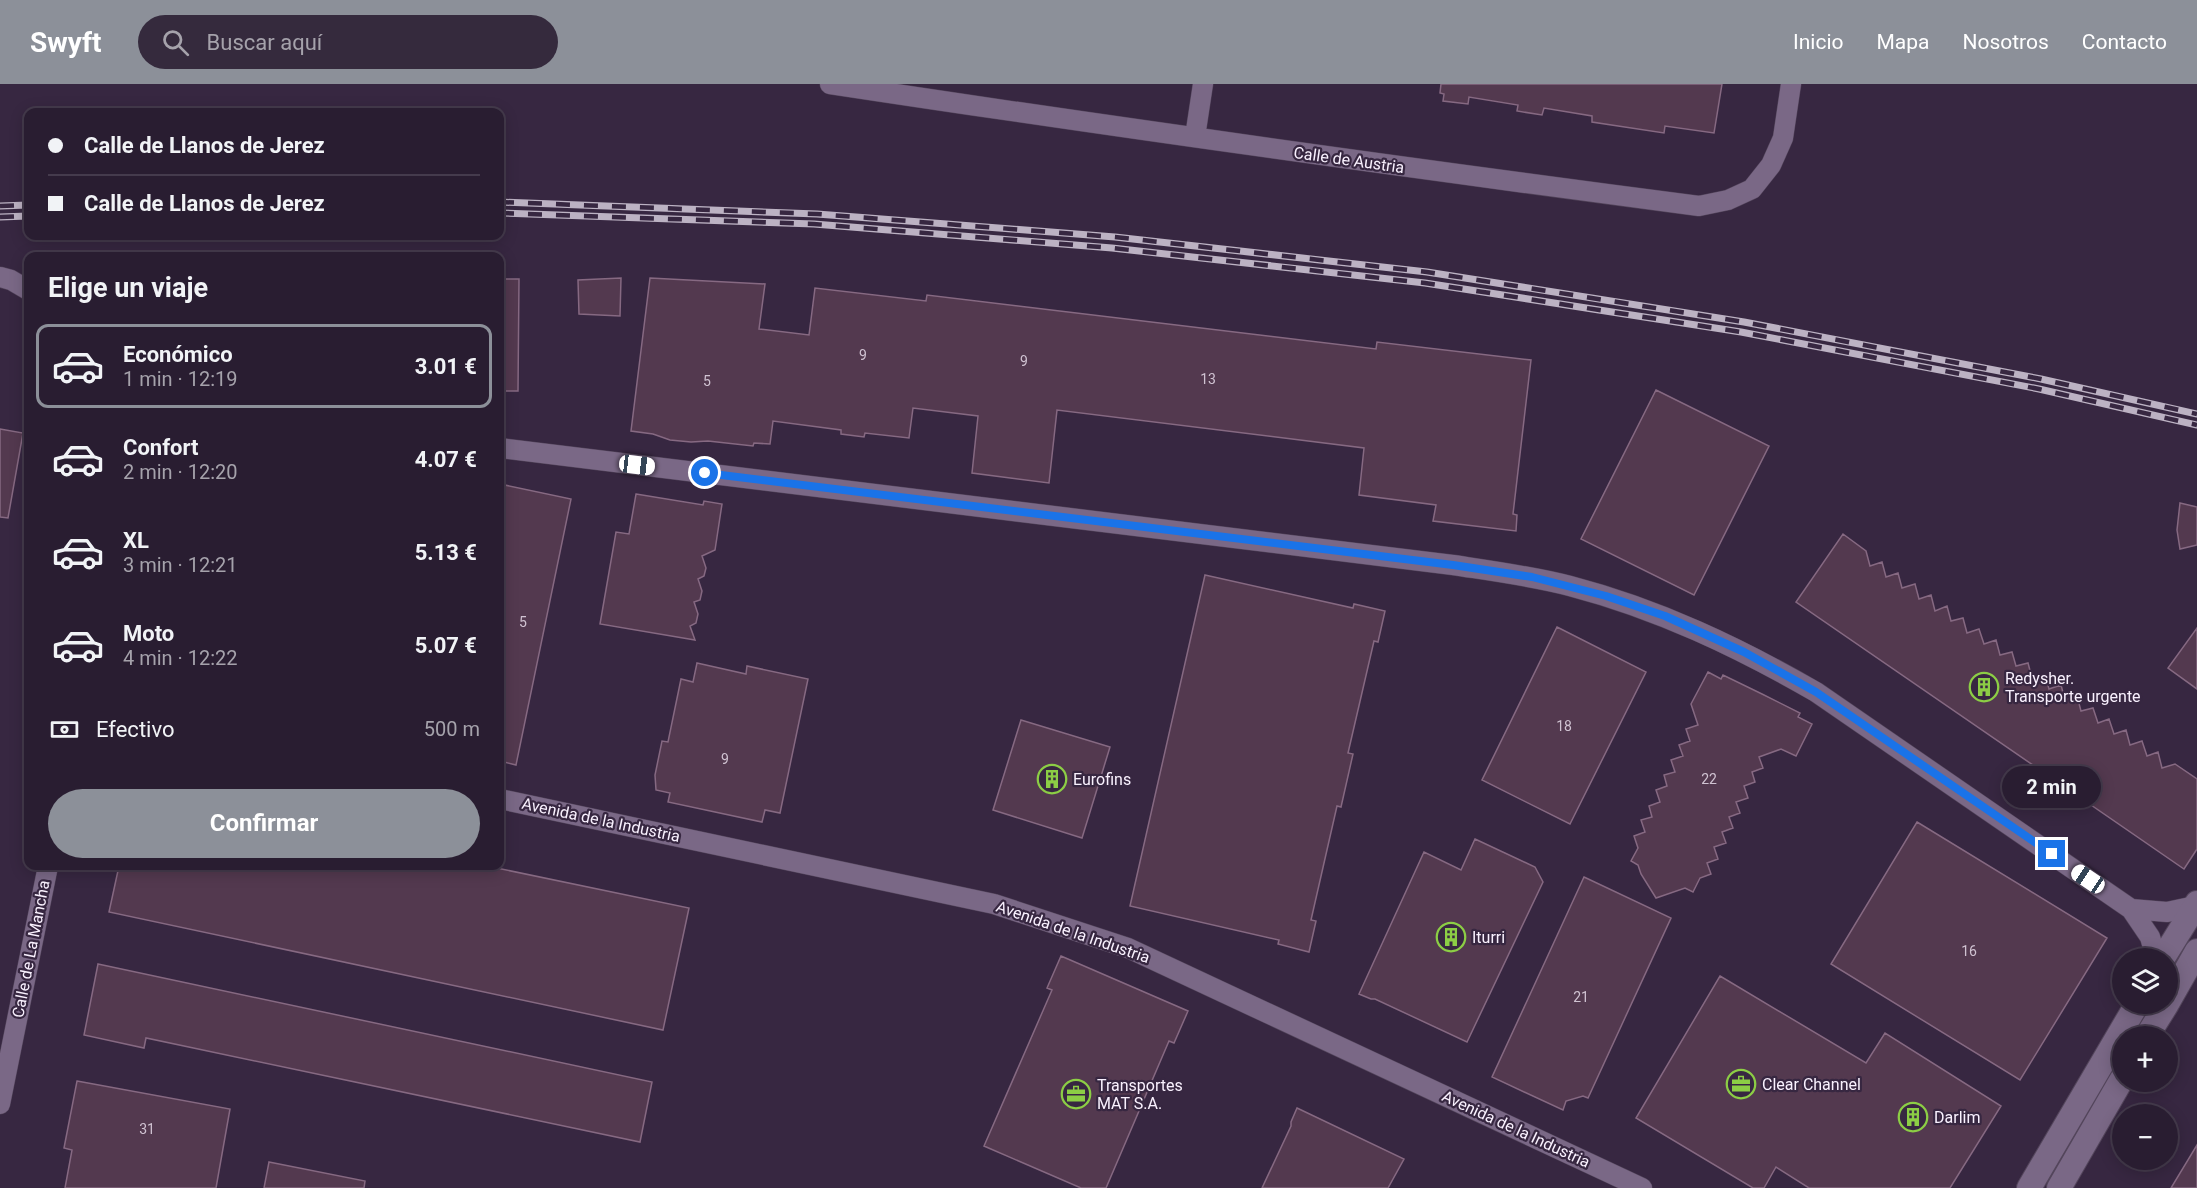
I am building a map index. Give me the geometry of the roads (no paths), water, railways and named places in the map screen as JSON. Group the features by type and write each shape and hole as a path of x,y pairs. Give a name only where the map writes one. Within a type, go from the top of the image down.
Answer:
{"street":[{"name":"Calle de Austria","path":"830,84 1286,152 1699,206 1728,200 1752,189 1771,165 1783,138 1791,84"},
{"path":"1195,137 1203,84"},
{"path":"0,278 11,280 24,288"},
{"path":"504,448 1453,565 1532,577 1569,586 1665,616 1769,664 1816,692 2131,909 2150,937 2153,948"},
{"name":"Avenida de la Industria","path":"504,800 994,904 1060,924 1128,948 1642,1188"},
{"name":"Calle de La Mancha","path":"0,1104 47,870"},
{"path":"2131,909 2167,912 2196,905"},
{"path":"2169,948 2196,905"},
{"path":"2178,984 2197,951"},
{"path":"2029,1188 2131,1014"},
{"path":"2059,1188 2114,1092"}],"railway":[{"path":"504,202 817,214 1115,237 1427,272 1744,322 2041,379 2197,414"},
{"path":"0,206 24,205"},
{"path":"504,213 814,224 1112,248 1425,283 1741,332 2039,389 2197,425"},
{"path":"0,217 24,216"}],"place":[{"name":"Redysher. Transporte urgente","path":"1984,687"},
{"name":"Eurofins","path":"1052,779"},
{"name":"Iturri","path":"1451,937"},
{"name":"Clear Channel","path":"1741,1084"},
{"name":"Transportes MAT S.A.","path":"1076,1094"},
{"name":"Darlim","path":"1913,1117"}]}
